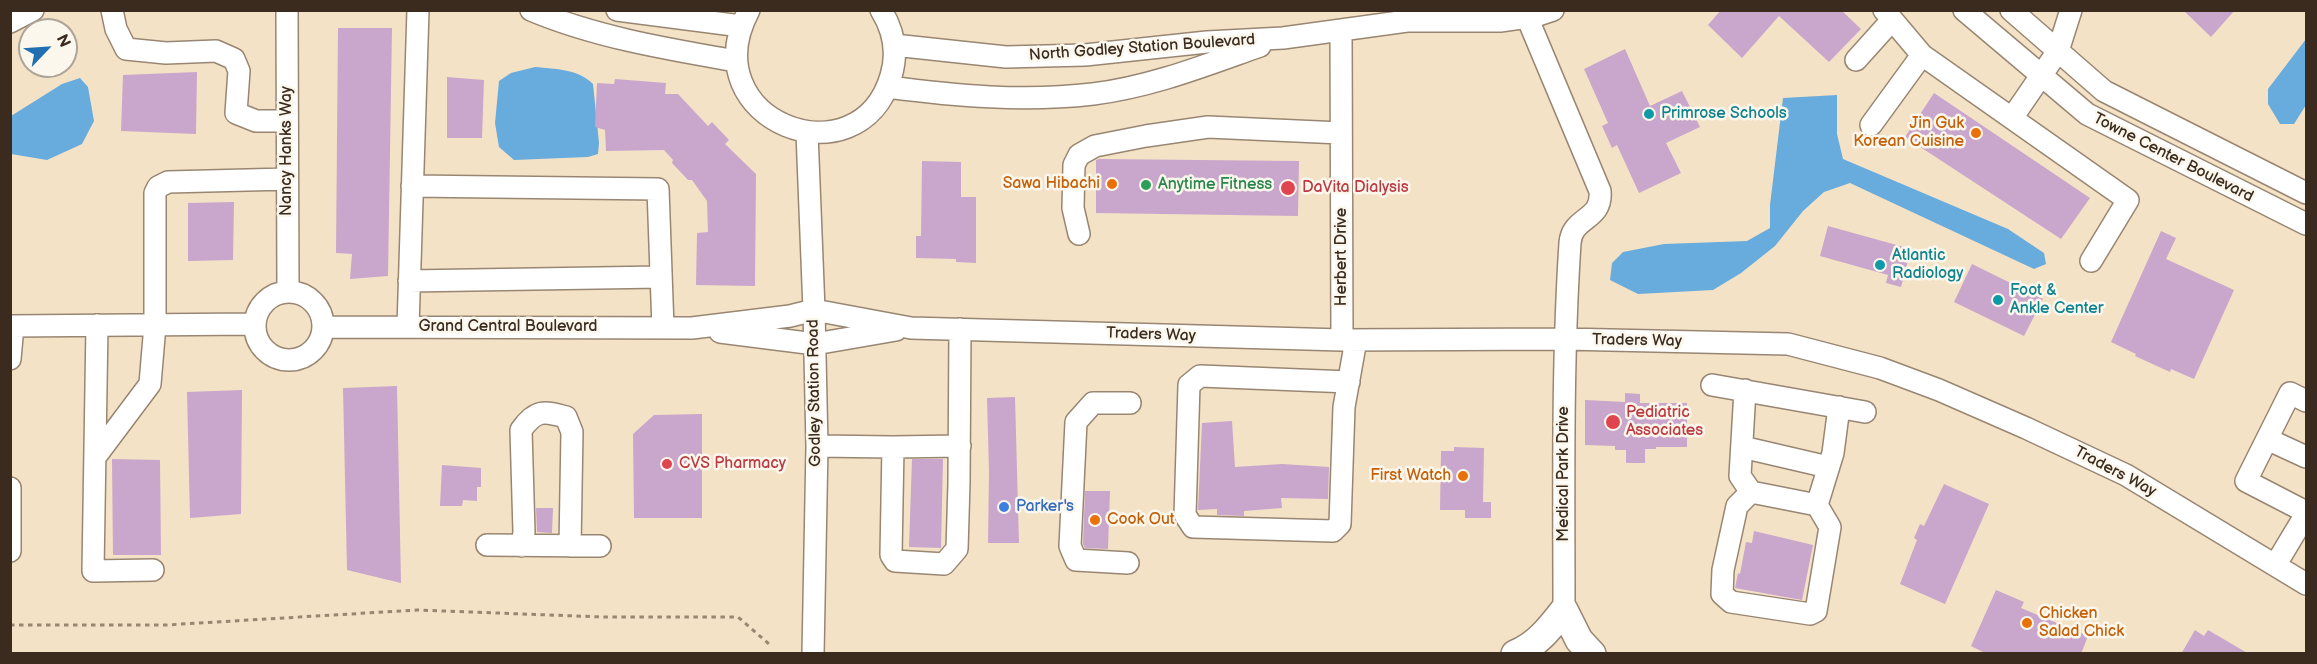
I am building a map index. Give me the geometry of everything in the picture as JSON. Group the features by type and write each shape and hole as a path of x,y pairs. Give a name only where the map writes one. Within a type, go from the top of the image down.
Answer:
{"main road":[{"path":"1515,654 1531,646 1564,610 1579,640 1592,654"}],"street":[{"path":"10,22 33,10"},
{"path":"112,10 116,29 126,49 166,54 216,51 234,59 239,71 236,113 256,122 287,121"},
{"name":"Nancy Hanks Way","path":"287,10 288,291"},
{"path":"408,327 418,10"},
{"path":"531,10 559,22 736,61"},
{"path":"617,10 745,18 736,43 736,61 743,87 759,110 781,125 807,133 832,132 855,123 874,108 888,87 894,66 894,45 889,23 881,10"},
{"name":"North Godley Station Boulevard","path":"1407,21 1433,10"},
{"name":"North Godley Station Boulevard","path":"894,45 1006,57 1085,55 1208,42 1283,38 1407,21 1500,21 1553,10"},
{"name":"Towne Center Boulevard","path":"1964,10 2087,114 2307,224"},
{"name":"Towne Center Boulevard","path":"2011,10 2104,91 2307,192"},
{"path":"2012,118 2058,51 2071,10"},
{"path":"1856,60 1888,15 1922,55 2128,200 2091,261"},
{"name":"Medical Park Drive","path":"1527,17 1600,191 1601,200 1599,209 1580,223 1570,238 1565,339 1564,610"},
{"name":"Herbert Drive","path":"1341,30 1341,133 1349,340 1348,382 1344,407 1340,524 1333,531 1193,527 1185,515 1189,385 1200,376 1348,382"},
{"name":"North Godley Station Boulevard","path":"888,87 941,94 1015,99 1095,94 1163,80 1283,38"},
{"path":"1871,125 1922,55"},
{"path":"1079,234 1072,208 1074,165 1079,155 1085,150 1146,136 1208,127 1341,133"},
{"name":"Godley Station Road","path":"807,133 815,344 813,654"},
{"path":"96,456 150,384 155,325 155,193 158,187 168,182 287,179"},
{"path":"412,186 658,189 663,328"},
{"path":"409,281 660,277"},
{"path":"288,291 309,298 322,316 323,327 317,347 300,359 289,361 268,354 260,346 255,335 254,324 261,305 277,293 288,291"},
{"name":"Traders Way","path":"814,310 911,327 960,329 1349,340 1565,339 1788,344 1880,368 1961,399 2126,475 2307,584"},
{"name":"Grand Central Boulevard","path":"323,327 692,328 790,316 814,310"},
{"path":"10,359 12,326 254,324"},
{"path":"97,326 93,571 153,570"},
{"name":"Traders Way","path":"815,344 911,327"},
{"name":"Grand Central Boulevard","path":"692,328 815,344"},
{"path":"893,447 891,555 895,561 944,564 957,549 960,329"},
{"path":"1712,385 1864,412"},
{"path":"1745,390 1740,476 1751,492 1817,505"},
{"path":"2276,564 2307,513 2246,481 2290,393 2307,401"},
{"path":"1128,563 1076,560 1070,546 1076,422 1093,404 1130,403"},
{"path":"1751,492 1737,506 1723,570 1722,594 1731,602 1810,614 1816,611 1830,527 1817,505 1833,453 1839,408"},
{"path":"522,546 524,532 521,430 529,418 544,411 567,417 572,432 570,546"},
{"path":"2267,439 2307,457"},
{"path":"816,446 960,446"},
{"path":"1742,447 1828,468"},
{"path":"10,488 12,549 10,551"},
{"path":"487,545 600,546"}],"path":[{"path":"10,625 166,625 417,610 603,617 738,618 769,644"}],"water":[{"path":"2306,39 2306,105 2294,124 2280,124 2268,104 2268,89"},
{"path":"535,67 559,69 581,75 593,84 598,154 588,157 514,160 499,147 495,123 499,81 511,73"},
{"path":"80,78 88,87 94,121 82,144 47,160 11,154 11,116 62,84"},
{"path":"1837,95 1837,134 1843,159 2008,229 2044,253 2046,264 2034,269 1850,183 1824,192 1803,211 1775,246 1741,273 1713,290 1638,294 1610,280 1612,263 1623,252 1664,244 1747,241 1770,228 1770,205 1783,98"}],"building":[{"path":"1721,10 1841,10 1861,29 1829,62 1779,16 1742,58 1708,25"},
{"path":"2183,10 2235,10 2211,37"},
{"path":"338,28 392,28 388,276 350,279 352,254 336,253"},
{"name":"Primrose Schools","path":"1625,49 1650,106 1682,91 1700,127 1666,143 1681,173 1639,193 1617,145 1612,148 1602,126 1608,123 1584,69"},
{"path":"197,72 196,134 121,131 123,75"},
{"path":"447,77 484,80 482,138 447,138"},
{"path":"615,79 666,83 665,94 678,94 708,126 712,122 729,140 725,144 756,174 755,286 696,285 697,233 708,232 707,201 692,180 688,180 672,163 673,160 664,150 606,151 605,130 595,127 597,83 614,84"},
{"path":"1934,93 2090,198 2061,239 1905,137"},
{"path":"1096,160 1299,161 1298,216 1096,213"},
{"path":"922,161 961,162 961,197 976,197 976,263 956,262 956,259 916,258 916,236 921,236"},
{"path":"234,202 233,260 188,261 188,203"},
{"name":"Atlantic Radiology","path":"1828,226 1911,249 1901,287 1886,283 1888,275 1820,256"},
{"path":"2161,231 2176,238 2166,259 2234,290 2194,379 2171,369 2170,372 2111,342"},
{"name":"Foot & Ankle Center","path":"1972,264 2043,299 2024,336 1954,302"},
{"path":"397,386 401,583 347,570 343,388"},
{"path":"242,390 241,514 190,518 187,392"},
{"path":"1625,393 1640,394 1640,403 1687,403 1687,447 1645,449 1645,463 1626,463 1626,450 1615,450 1615,446 1585,445 1585,400 1625,402"},
{"path":"1015,397 1019,543 988,543 987,398"},
{"path":"702,414 702,518 634,518 633,434 654,415"},
{"path":"1232,421 1235,467 1282,464 1329,467 1328,499 1281,498 1282,508 1244,511 1244,516 1217,515 1217,509 1198,510 1202,423"},
{"path":"1454,447 1484,448 1483,502 1491,502 1491,518 1465,518 1465,510 1440,510 1441,451 1454,451"},
{"path":"112,459 160,460 161,555 113,555"},
{"path":"912,459 943,459 941,548 909,547"},
{"path":"442,465 481,468 481,487 477,487 477,501 463,500 462,506 440,506"},
{"path":"1944,484 1989,504 1945,604 1900,584 1917,540 1914,538 1920,524 1924,526"},
{"path":"1085,491 1110,491 1108,549 1085,548 1083,544"},
{"path":"536,508 553,508 552,533 537,532"},
{"path":"1754,531 1813,545 1802,600 1735,588 1746,542 1752,543"},
{"path":"1996,590 2024,602 2021,608 2088,636 2081,654 1987,654 1971,646"},
{"path":"2195,630 2204,636 2208,630 2249,654 2181,654"}],"place":[{"name":"Primrose Schools","path":"1649,114"},
{"name":"Jin Guk Korean Cuisine","path":"1976,133"},
{"name":"Sawa Hibachi","path":"1112,184"},
{"name":"Anytime Fitness","path":"1146,185"},
{"name":"DaVita Dialysis","path":"1288,188"},
{"name":"Atlantic Radiology","path":"1880,265"},
{"name":"Foot & Ankle Center","path":"1998,300"},
{"name":"Pediatric Associates","path":"1613,422"},
{"name":"CVS Pharmacy","path":"667,464"},
{"name":"First Watch","path":"1463,476"},
{"name":"Parker's","path":"1004,507"},
{"name":"Cook Out","path":"1095,520"},
{"name":"Chicken Salad Chick","path":"2027,623"}]}
